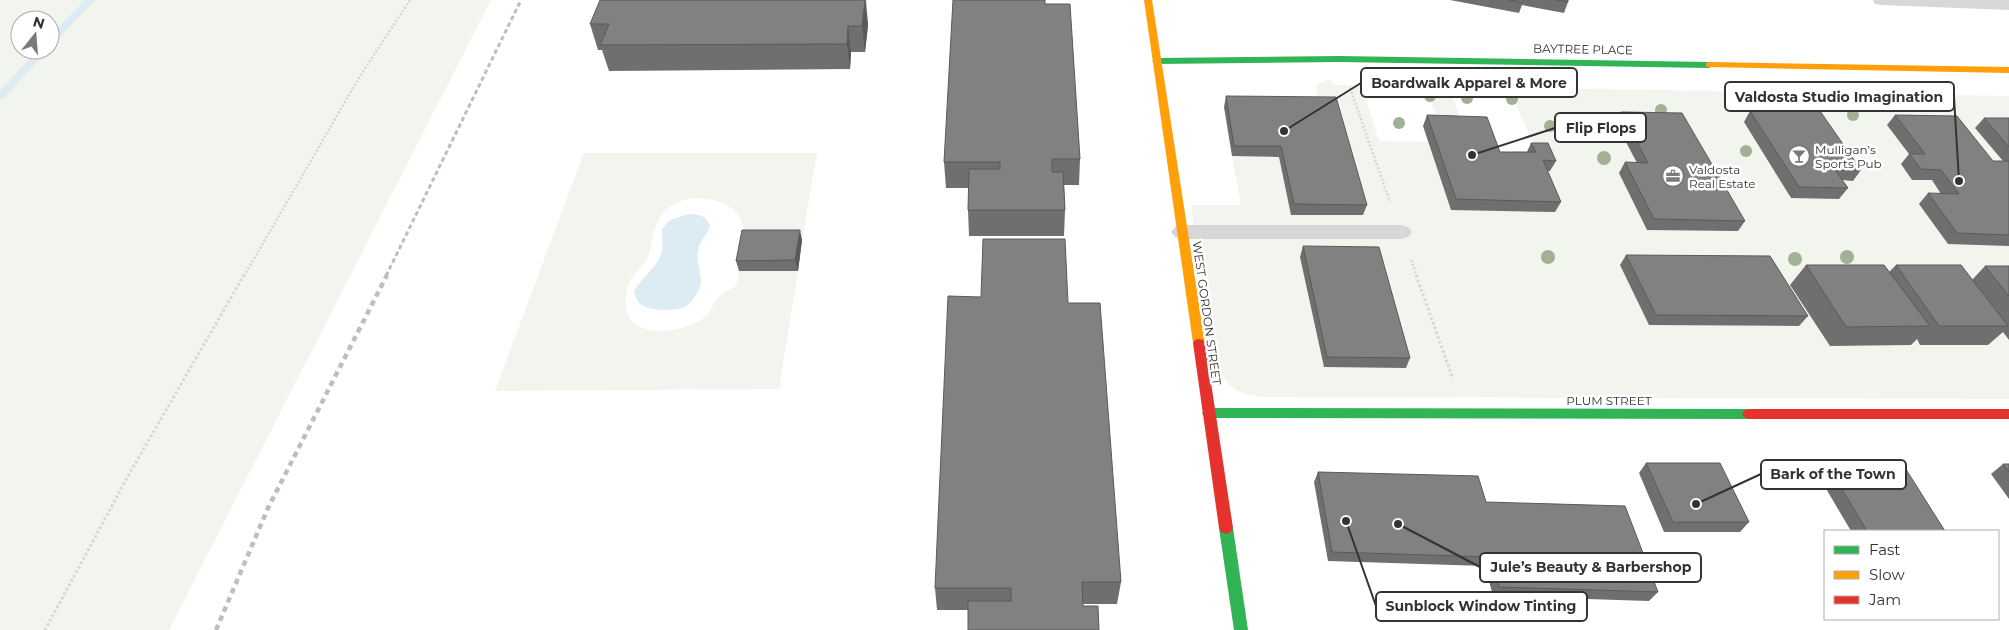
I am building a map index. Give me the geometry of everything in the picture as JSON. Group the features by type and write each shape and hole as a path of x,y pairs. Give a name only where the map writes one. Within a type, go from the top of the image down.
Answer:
{"street":[{"name":"WEST GORDON STREET","path":"1148,0 1241,630"},
{"name":"BAYTREE PLACE","path":"1157,61 1339,59 2009,70"},
{"name":"PLUM STREET","path":"1208,413 2009,414"}],"lane":[{"path":"1881,0 2009,5"},
{"path":"1182,232 1401,232"}],"path":[{"path":"45,630 128,476 360,76 410,0"}],"shaded area":[{"path":"0,0 491,0 169,630 0,630"},
{"path":"1325,80 1331,80 1336,85 2009,96 2009,399 1262,397 1241,392 1230,385 1222,373 1216,353 1204,300 1191,205 1241,205 1232,156 1279,157 1321,108 1316,86 1321,82 1325,82","holes":["1365,96 1429,97 1440,126 1464,127 1452,96 1513,98 1538,154 1550,171 1538,171 1452,210 1428,142 1379,141"]},
{"path":"584,153 817,153 802,240 745,240 742,222 732,208 710,199 690,198 681,201 665,211 659,218 650,251 645,262 630,281 625,303 629,316 637,325 648,330 677,329 691,325 704,318 714,302 723,293 737,285 739,271 798,271 779,389 495,391"},
{"path":"689,214 702,216 710,226 700,245 697,256 701,276 698,292 690,303 682,308 663,310 649,308 640,304 634,291 661,255 662,229 670,220"}],"building":[{"path":"600,0 865,0 862,26 848,26 847,44 600,45 609,24 590,24"},
{"path":"953,0 1045,0 1045,4 1070,4 1080,159 1052,159 1052,172 1063,172 1065,210 968,210 969,169 1000,169 1000,162 944,162"},
{"path":"1509,0 1523,0 1523,3"},
{"path":"1756,87 1771,88 1786,111 1820,111 1861,170 1835,170 1848,188 1799,187 1750,111 1772,111"},
{"path":"1226,96 1336,97 1367,205 1294,204 1281,146 1234,146"},
{"path":"1621,112 1682,113 1745,221 1654,219 1625,162 1648,163"},
{"path":"1427,115 1487,117 1500,152 1536,152 1531,143 1548,143 1556,161 1543,160 1561,202 1456,199"},
{"path":"1895,115 1957,116 1993,161 2009,161 2009,235 1957,233 1928,193 1959,194 1941,170 1921,169 1909,154 1925,154"},
{"path":"1984,118 2009,118 2009,147"},
{"path":"742,230 800,230 795,260 736,261"},
{"path":"983,239 1065,239 1068,303 1100,303 1121,582 1082,582 1083,606 1098,606 1099,630 968,630 968,601 1011,601 1011,588 935,588 948,296 981,297"},
{"path":"1303,246 1379,247 1410,358 1327,357"},
{"path":"1626,255 1770,256 1808,316 1656,315"},
{"path":"1806,265 1884,265 1930,326 1846,327"},
{"path":"1896,265 1961,265 2008,326 1939,326"},
{"path":"1985,266 2009,266 2009,296"},
{"path":"1900,460 1944,530 1866,530 1825,461"},
{"path":"1646,463 1720,463 1749,522 1673,522"},
{"path":"2003,464 2009,464 2009,472"},
{"path":"1318,472 1478,476 1486,502 1625,506 1658,592 1499,587 1491,557 1332,552"}],"waterway":[{"path":"60,32 90,0"},
{"path":"0,96 34,60"}],"railway":[{"path":"386,276 521,0"},
{"path":"216,630 268,508 387,275"}],"traffic: fast":[{"path":"1157,61 1339,59 1709,65"},
{"path":"1208,413 1748,414"},
{"path":"1226,528 1241,630"}],"traffic: slow":[{"path":"1148,0 1199,343"},
{"path":"1709,65 2009,70"}],"traffic: jam":[{"path":"1199,343 1226,528"},
{"path":"1748,414 2009,414"}],"place":[{"name":"Boardwalk Apparel & More","path":"1284,131"},
{"name":"Flip Flops","path":"1472,155"},
{"name":"Mulligan’s Sports Pub","path":"1799,156"},
{"name":"Valdosta Real Estate","path":"1673,176"},
{"name":"Valdosta Studio Imagination","path":"1959,181"},
{"name":"Bark of the Town","path":"1696,504"},
{"name":"Sunblock Window Tinting","path":"1346,521"},
{"name":"Jule’s Beauty & Barbershop","path":"1398,524"}]}
